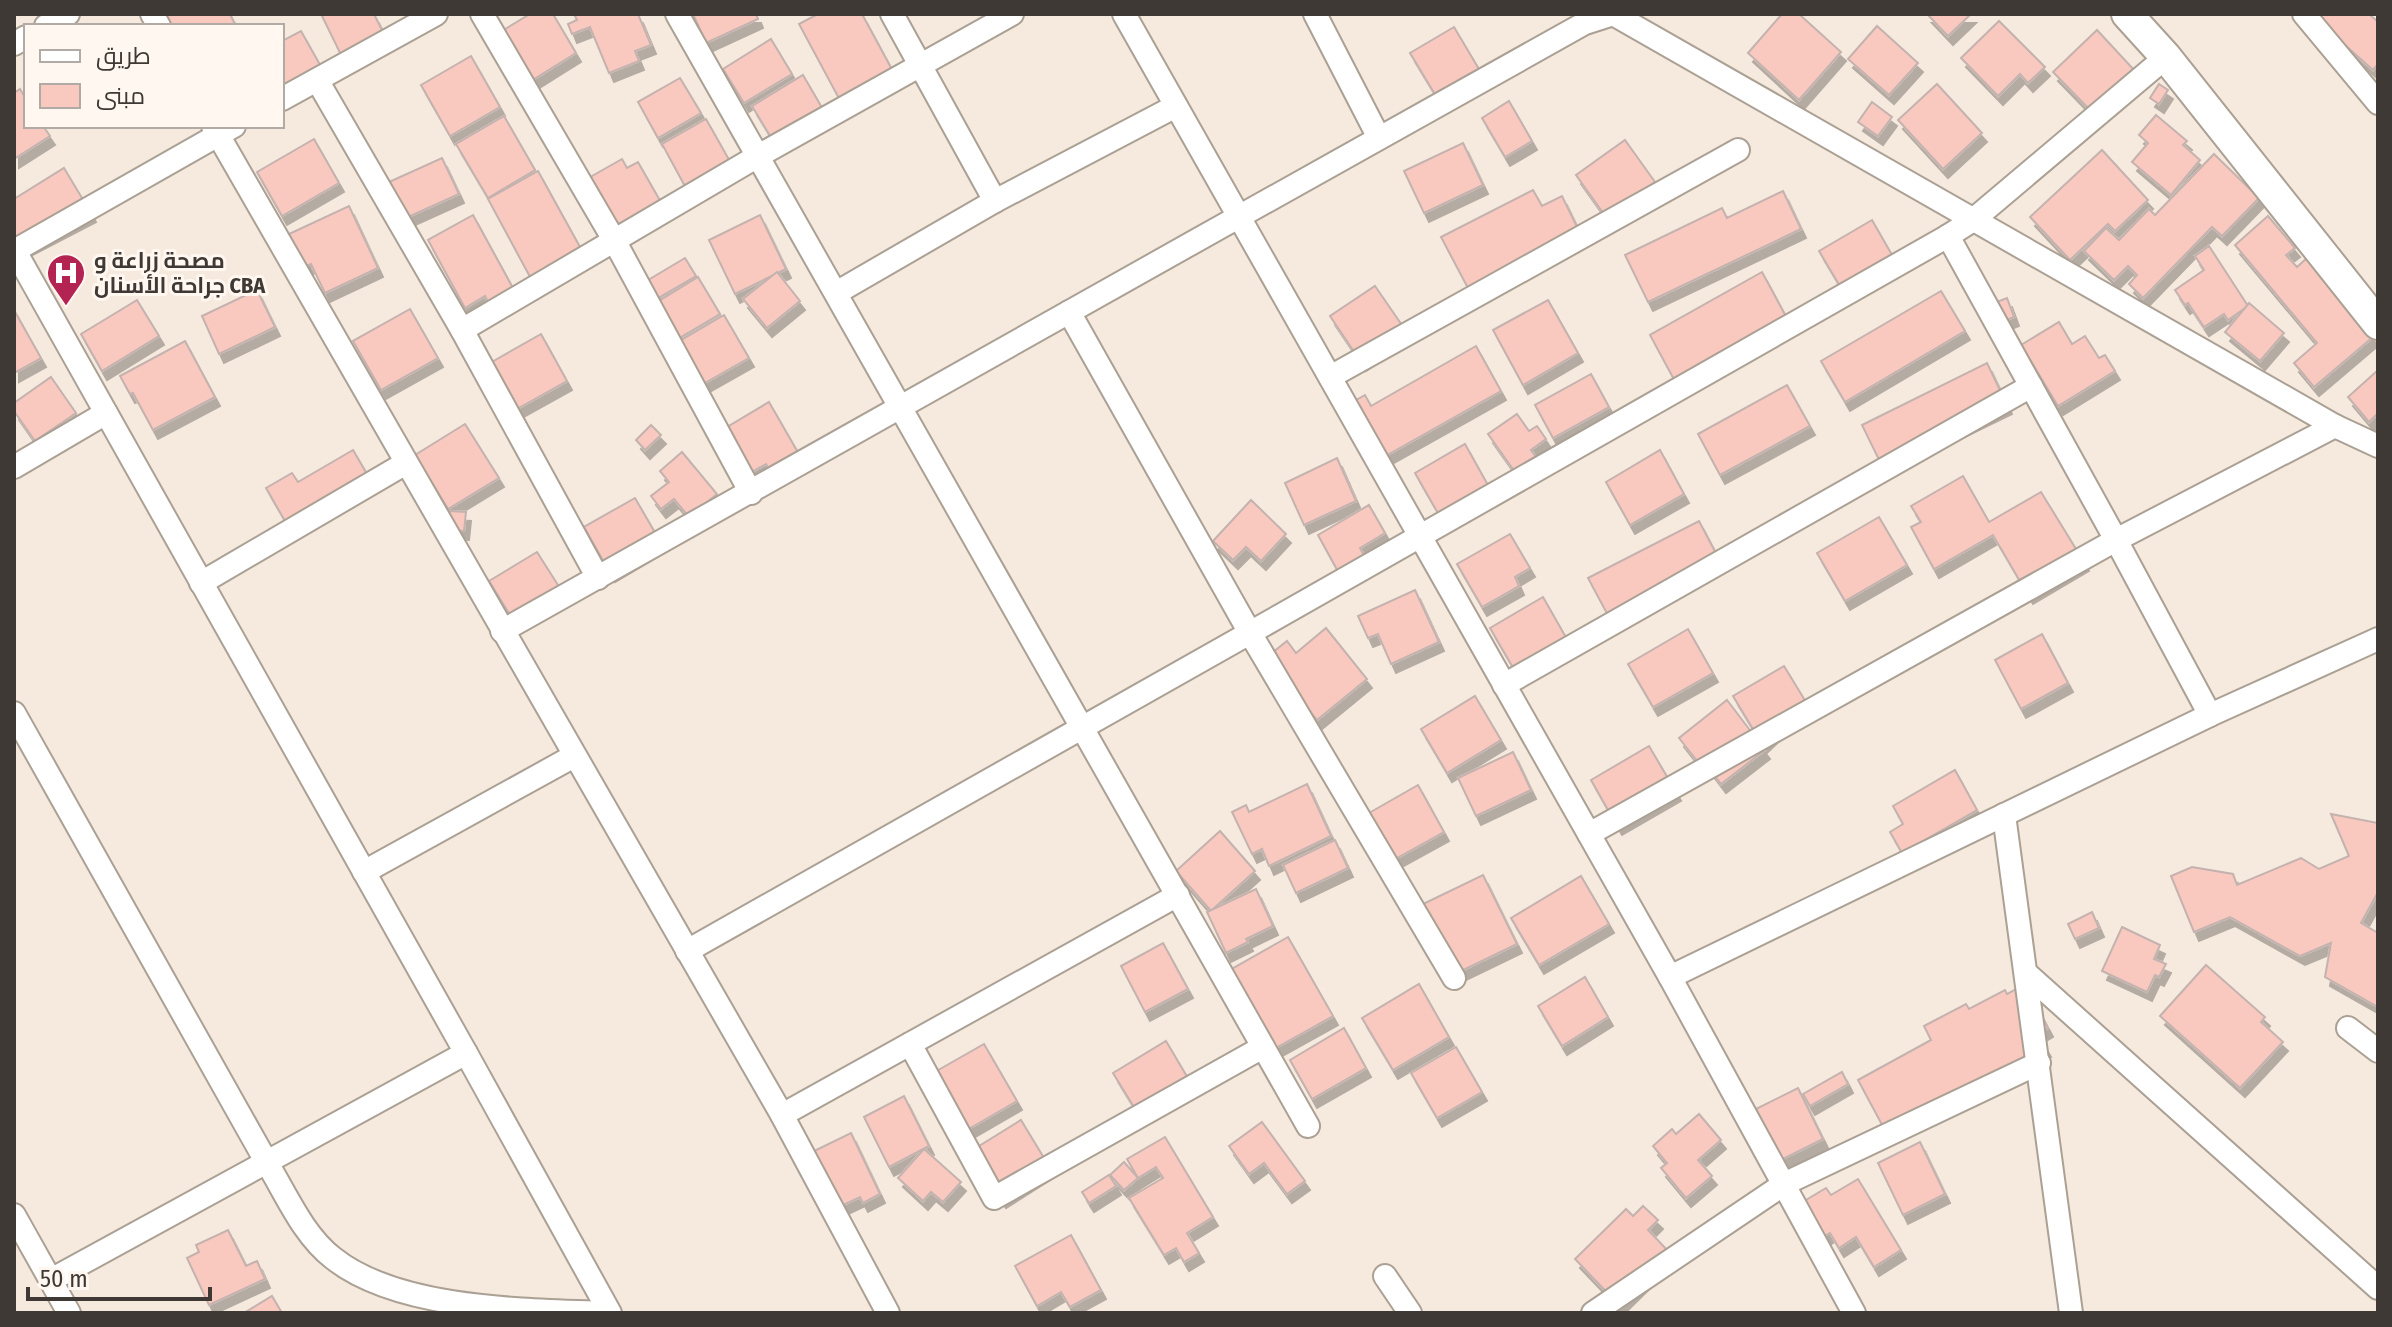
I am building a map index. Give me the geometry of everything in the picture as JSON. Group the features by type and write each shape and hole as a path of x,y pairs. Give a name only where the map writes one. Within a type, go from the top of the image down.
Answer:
{"street":[{"path":"50,24 68,14"},
{"path":"284,98 436,14"},
{"path":"482,14 614,240 751,493"},
{"path":"677,14 1308,1126"},
{"path":"892,14 995,201"},
{"path":"462,330 758,156 1012,14"},
{"path":"1124,14 1670,977 1854,1313"},
{"path":"1315,14 1379,138"},
{"path":"502,631 902,408 1238,215 1585,23 1613,14 2335,426 2378,446"},
{"path":"2127,14 2166,57 2378,324"},
{"path":"2304,14 2378,103"},
{"path":"687,951 1084,729 1419,535 1948,236 1973,220 2166,57"},
{"path":"317,80 462,330 598,578"},
{"path":"836,293 995,201 1176,106"},
{"path":"608,1313 466,1053 14,251 222,129 406,463 782,1115 888,1313"},
{"path":"1330,377 1738,150"},
{"path":"1948,236 2210,715"},
{"path":"1069,312 1250,633 1454,978"},
{"path":"1504,685 2031,386"},
{"path":"14,467 106,413"},
{"path":"1589,834 2116,540 2335,426"},
{"path":"201,583 406,463"},
{"path":"1670,977 2210,715 2378,639"},
{"path":"14,713 267,1163 306,1228 333,1258 373,1280 429,1298 507,1310 608,1313"},
{"path":"364,872 574,756"},
{"path":"2004,815 2071,1313"},
{"path":"782,1115 1178,895"},
{"path":"2027,974 2378,1288"},
{"path":"2348,1028 2378,1051"},
{"path":"910,1044 994,1198 1263,1047"},
{"path":"51,1280 466,1053"},
{"path":"1593,1313 1784,1184 2039,1063"},
{"path":"14,1215 69,1313"},
{"path":"1385,1276 1410,1313"}],"building":[{"path":"165,14 230,14 235,24 170,24"},
{"path":"374,14 386,38 343,59 322,16"},
{"path":"530,14 553,14 576,53 531,81 502,31"},
{"path":"574,14 638,14 651,45 635,51 639,61 609,73 590,27 572,34 568,24 577,20"},
{"path":"693,14 756,14 758,19 706,43"},
{"path":"818,14 862,14 895,75 842,104 799,24"},
{"path":"1782,14 1799,14 1841,52 1799,100 1748,53"},
{"path":"1927,14 1971,14 1948,36"},
{"path":"2310,14 2369,14 2378,22 2378,64 2373,70"},
{"path":"1999,21 2045,67 2028,83 2020,74 1998,96 1961,58"},
{"path":"1877,26 1918,63 1889,95 1848,59"},
{"path":"1454,27 1483,76 1439,101 1410,53"},
{"path":"2097,30 2135,71 2092,112 2053,72"},
{"path":"301,31 324,72 284,95 284,40"},
{"path":"771,39 792,74 744,103 723,69"},
{"path":"471,56 500,107 450,136 421,85"},
{"path":"803,75 825,113 775,144 752,106"},
{"path":"680,78 701,113 658,138 638,102"},
{"path":"1937,84 1982,133 1943,169 1898,120"},
{"path":"2159,84 2168,90 2159,104 2150,98"},
{"path":"20,89 24,96 24,128 44,128 50,136 14,159 14,93"},
{"path":"1509,101 1532,141 1505,157 1482,118"},
{"path":"1872,102 1892,117 1878,136 1858,122"},
{"path":"2156,115 2187,141 2183,145 2200,160 2171,195 2132,162 2148,143 2139,135"},
{"path":"504,116 535,170 488,198 456,144"},
{"path":"706,119 732,165 687,190 662,144"},
{"path":"314,139 339,183 282,216 257,172"},
{"path":"1625,140 1655,182 1606,217 1576,175"},
{"path":"1463,143 1483,185 1424,213 1404,171"},
{"path":"2102,150 2148,200 2115,231 2108,224 2070,260 2030,217"},
{"path":"2214,154 2259,198 2222,236 2212,227 2143,298 2129,284 2137,275 2128,266 2114,280 2084,251 2106,228 2119,240 2149,209 2155,215"},
{"path":"442,158 459,194 406,218 389,182"},
{"path":"622,159 627,168 638,162 663,206 616,234 585,180"},
{"path":"64,168 91,213 14,253 14,199"},
{"path":"538,171 586,258 535,286 488,199"},
{"path":"1533,190 1542,206 1562,196 1580,233 1469,290 1441,237"},
{"path":"1783,191 1801,229 1648,302 1625,255 1722,208 1727,218"},
{"path":"349,206 378,268 325,293 311,264 304,267 289,234"},
{"path":"473,215 514,290 489,304 485,296 465,308 428,240"},
{"path":"760,215 786,269 735,294 709,240"},
{"path":"2268,216 2295,248 2286,255 2297,267 2307,258 2373,337 2314,387 2294,363 2317,343 2235,245"},
{"path":"1872,220 1896,262 1844,293 1819,251"},
{"path":"2209,246 2248,306 2228,320 2224,314 2204,327 2175,290 2204,270 2195,256"},
{"path":"685,258 696,276 653,301 643,283"},
{"path":"777,272 800,301 767,328 743,299"},
{"path":"1762,272 1789,322 1677,385 1650,335"},
{"path":"698,277 720,314 676,340 654,304"},
{"path":"1375,286 1406,331 1361,362 1330,316"},
{"path":"257,290 275,327 219,354 202,316"},
{"path":"1941,291 1965,331 1845,402 1821,361"},
{"path":"2007,298 2014,317 2002,322 1994,303"},
{"path":"137,300 159,336 102,371 81,334"},
{"path":"1548,300 1578,353 1523,385 1493,330"},
{"path":"2249,303 2284,333 2260,361 2225,332"},
{"path":"410,309 438,358 381,390 353,341"},
{"path":"14,310 41,358 14,373"},
{"path":"724,315 749,358 703,384 678,342"},
{"path":"2059,322 2072,344 2085,336 2099,358 2105,355 2115,371 2058,406 2021,345"},
{"path":"541,334 567,381 517,409 490,363"},
{"path":"185,341 215,397 153,430 120,376"},
{"path":"1476,346 1501,391 1382,458 1351,403 1365,395 1371,406"},
{"path":"1987,363 2007,405 1882,466 1862,425"},
{"path":"2378,370 2378,413 2369,422 2348,397"},
{"path":"1591,374 1609,407 1553,438 1535,405"},
{"path":"51,377 76,413 35,441 14,411 14,403"},
{"path":"1787,385 1810,426 1720,475 1698,434"},
{"path":"769,402 800,456 771,473 766,464 748,474 722,430"},
{"path":"1517,414 1529,431 1537,426 1546,439 1531,450 1536,457 1515,472 1488,434"},
{"path":"465,424 499,478 448,509 415,455"},
{"path":"651,425 661,435 645,450 636,440"},
{"path":"1465,444 1489,487 1439,515 1415,473"},
{"path":"353,450 367,474 285,521 266,488 292,473 298,482"},
{"path":"1660,450 1684,494 1630,525 1606,482"},
{"path":"682,452 717,494 689,517 674,499 661,509 651,496 669,482 660,471"},
{"path":"1337,458 1356,501 1304,525 1285,483"},
{"path":"1963,476 1989,522 2041,492 2084,562 2028,595 1993,535 1934,569 1911,527 1921,522 1911,506"},
{"path":"635,498 661,543 610,573 584,527"},
{"path":"1251,500 1286,534 1261,561 1246,547 1233,560 1213,541"},
{"path":"1369,505 1385,533 1360,548 1366,559 1340,575 1318,535"},
{"path":"449,511 466,512 464,531 447,530"},
{"path":"1879,517 1907,565 1845,601 1817,553"},
{"path":"1699,521 1720,561 1610,619 1588,578"},
{"path":"1510,534 1530,568 1515,577 1519,586 1482,607 1457,564"},
{"path":"537,552 563,593 515,623 489,581"},
{"path":"1415,590 1439,642 1391,664 1378,634 1368,638 1358,616"},
{"path":"1543,597 1568,641 1515,671 1490,628"},
{"path":"1326,628 1367,679 1317,720 1267,657 1287,641 1296,653"},
{"path":"1688,629 1713,673 1653,707 1628,664"},
{"path":"2042,634 2068,683 2021,709 1995,660"},
{"path":"1784,666 1806,702 1762,744 1733,696"},
{"path":"1475,696 1501,740 1447,773 1421,729"},
{"path":"1727,700 1765,750 1721,784 1702,759 1698,762 1679,738"},
{"path":"1649,746 1676,792 1617,826 1591,780"},
{"path":"1513,752 1531,790 1476,816 1458,778"},
{"path":"1955,770 1977,810 1902,853 1890,832 1903,824 1893,806"},
{"path":"1307,784 1331,836 1269,866 1262,849 1252,854 1232,812 1246,805 1249,812"},
{"path":"1418,785 1444,832 1388,863 1362,817"},
{"path":"2331,814 2378,823 2378,892 2361,923 2378,933 2378,1007 2325,977 2331,943 2300,956 2230,917 2194,932 2171,876 2192,867 2233,874 2237,885 2301,858 2319,869 2349,856"},
{"path":"1220,831 1255,871 1211,911 1176,871"},
{"path":"1335,840 1348,868 1296,893 1283,865"},
{"path":"1483,875 1517,944 1453,975 1419,906"},
{"path":"1581,876 1609,924 1539,965 1511,918"},
{"path":"1256,889 1273,926 1226,953 1207,912"},
{"path":"2092,912 2099,928 2075,939 2068,924"},
{"path":"2122,927 2160,945 2154,959 2166,964 2159,977 2155,975 2147,992 2102,971"},
{"path":"1288,937 1333,1016 1274,1049 1230,970"},
{"path":"1163,943 1188,989 1145,1012 1121,966"},
{"path":"2206,965 2265,1017 2261,1022 2283,1042 2240,1088 2160,1016"},
{"path":"1585,977 1608,1017 1562,1046 1538,1006"},
{"path":"1419,984 1449,1037 1393,1070 1362,1018"},
{"path":"2025,984 2048,1028 2038,1034 2046,1048 1887,1134 1858,1080 1931,1040 1924,1026 1966,1004 1969,1009 2005,990 2007,994"},
{"path":"1344,1028 1366,1068 1312,1099 1290,1060"},
{"path":"1166,1041 1189,1080 1137,1112 1113,1073"},
{"path":"984,1044 1017,1101 967,1130 933,1073"},
{"path":"1456,1047 1482,1092 1437,1118 1411,1073"},
{"path":"1842,1072 1848,1084 1810,1106 1803,1094"},
{"path":"1798,1088 1823,1139 1781,1160 1756,1109"},
{"path":"904,1096 929,1146 889,1167 864,1117"},
{"path":"1699,1114 1721,1140 1698,1160 1712,1176 1686,1198 1661,1168 1667,1163 1653,1146 1672,1129 1676,1134"},
{"path":"1021,1120 1050,1168 1001,1199 971,1151"},
{"path":"1262,1122 1305,1181 1287,1194 1264,1163 1249,1174 1229,1146"},
{"path":"851,1133 880,1194 863,1203 860,1197 835,1209 808,1154"},
{"path":"1165,1137 1213,1217 1187,1233 1199,1253 1184,1262 1176,1248 1164,1255 1129,1198 1163,1178 1156,1167 1138,1178 1127,1159"},
{"path":"1920,1142 1945,1194 1903,1215 1878,1163"},
{"path":"924,1149 961,1182 943,1202 931,1192 923,1201 898,1178"},
{"path":"1124,1162 1138,1178 1124,1190 1110,1175"},
{"path":"1109,1175 1116,1186 1089,1203 1082,1192"},
{"path":"1858,1179 1901,1250 1874,1267 1856,1237 1839,1248 1830,1233 1821,1238 1801,1203 1826,1188 1831,1195"},
{"path":"1643,1206 1658,1220 1648,1230 1671,1254 1619,1305 1575,1259 1626,1209 1633,1216"},
{"path":"228,1230 246,1266 257,1261 265,1279 209,1305 187,1258 199,1252 196,1245"},
{"path":"1071,1235 1101,1290 1070,1307 1061,1292 1037,1306 1015,1266"},
{"path":"272,1296 282,1313 244,1313"}],"place":[{"name":"مصحة زراعة و جراحة الأسنان CBA","path":"66,307"}]}
